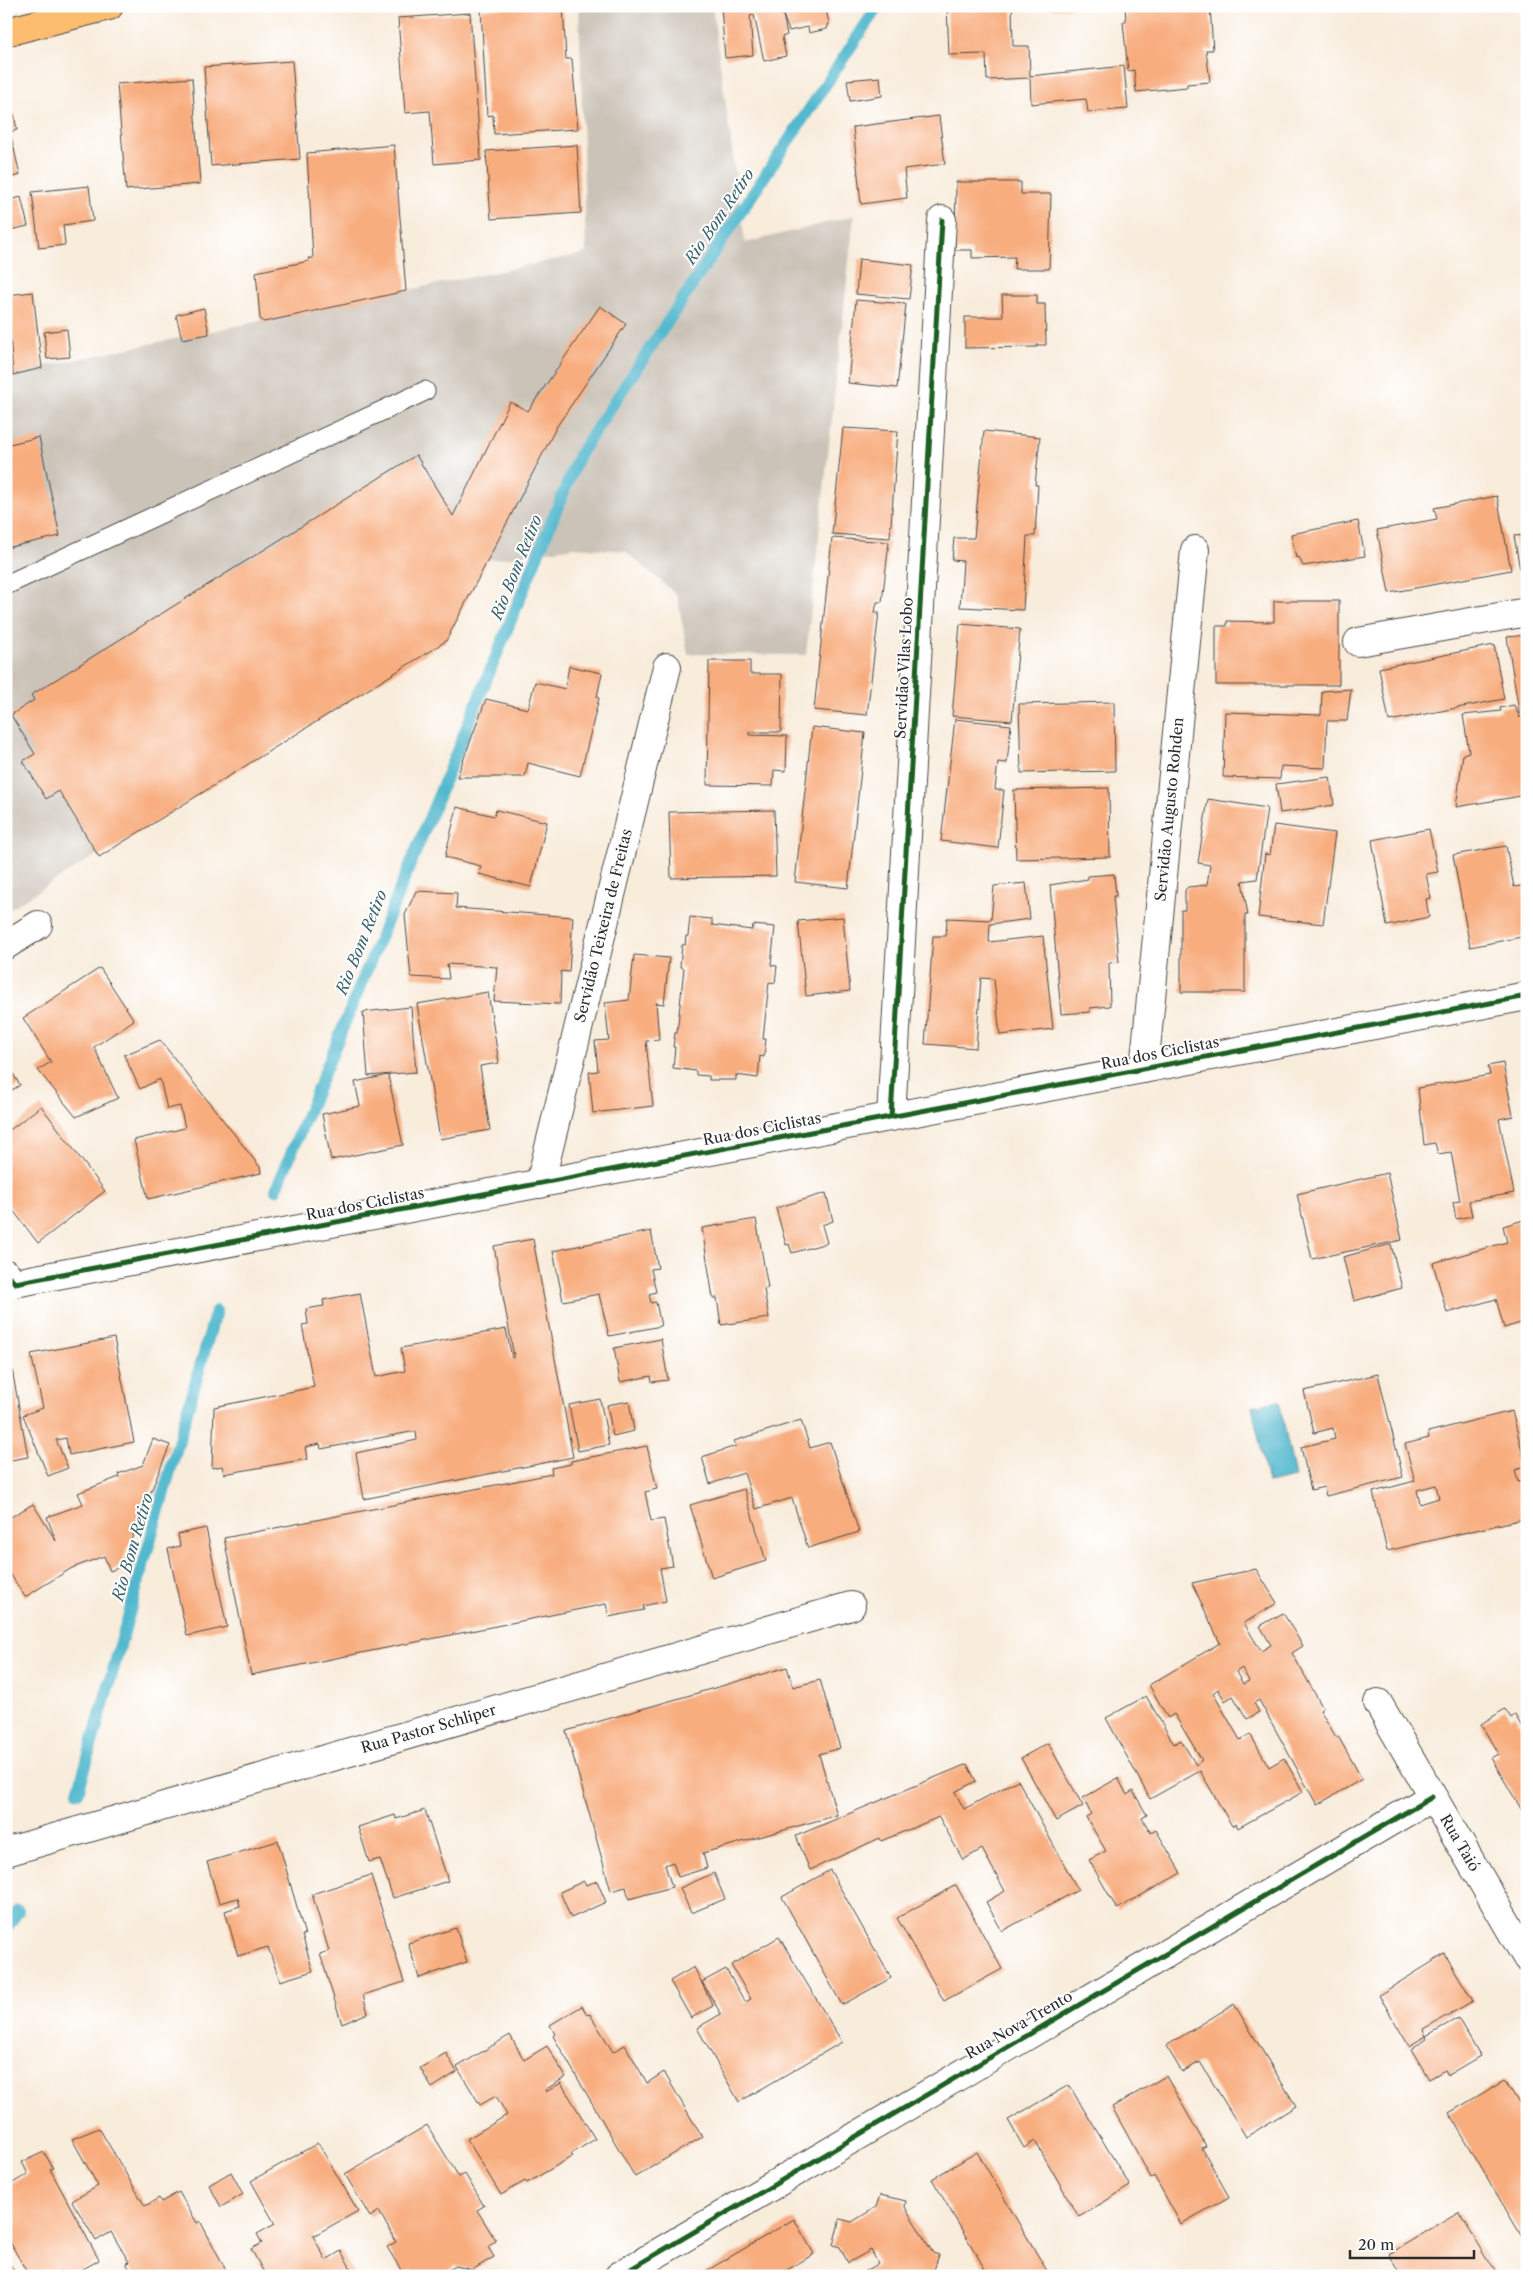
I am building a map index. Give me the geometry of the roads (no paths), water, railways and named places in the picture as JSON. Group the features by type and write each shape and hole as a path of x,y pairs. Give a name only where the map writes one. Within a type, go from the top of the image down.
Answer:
{"main road":[{"path":"6,32 109,6"}],"street":[{"name":"Servidão Vilas Lobo","path":"891,1117 942,220"},
{"name":"Servidão Augusto Rohden","path":"1144,1069 1195,550"},
{"path":"1358,642 1527,612"},
{"name":"Servidão Teixeira de Freitas","path":"540,1184 667,667"},
{"path":"6,945 38,925"},
{"name":"Rua dos Ciclistas","path":"9,1281 540,1184 1527,996"},
{"name":"Rua Pastor Schliper","path":"6,1852 851,1606"},
{"name":"Rua Taió","path":"1378,1703 1527,1958"},
{"name":"Rua Nova Trento","path":"619,2276 1432,1797"}],"lane":[{"path":"6,586 425,391"}],"water":[{"path":"1279,1401 1295,1477 1268,1483 1252,1406"}],"waterway":[{"name":"Rio Bom Retiro","path":"276,1190 579,455 878,6"},
{"name":"Rio Bom Retiro","path":"78,1792 216,1311"},
{"name":"Rio Bom Retiro","path":"6,1929 18,1911"}]}
